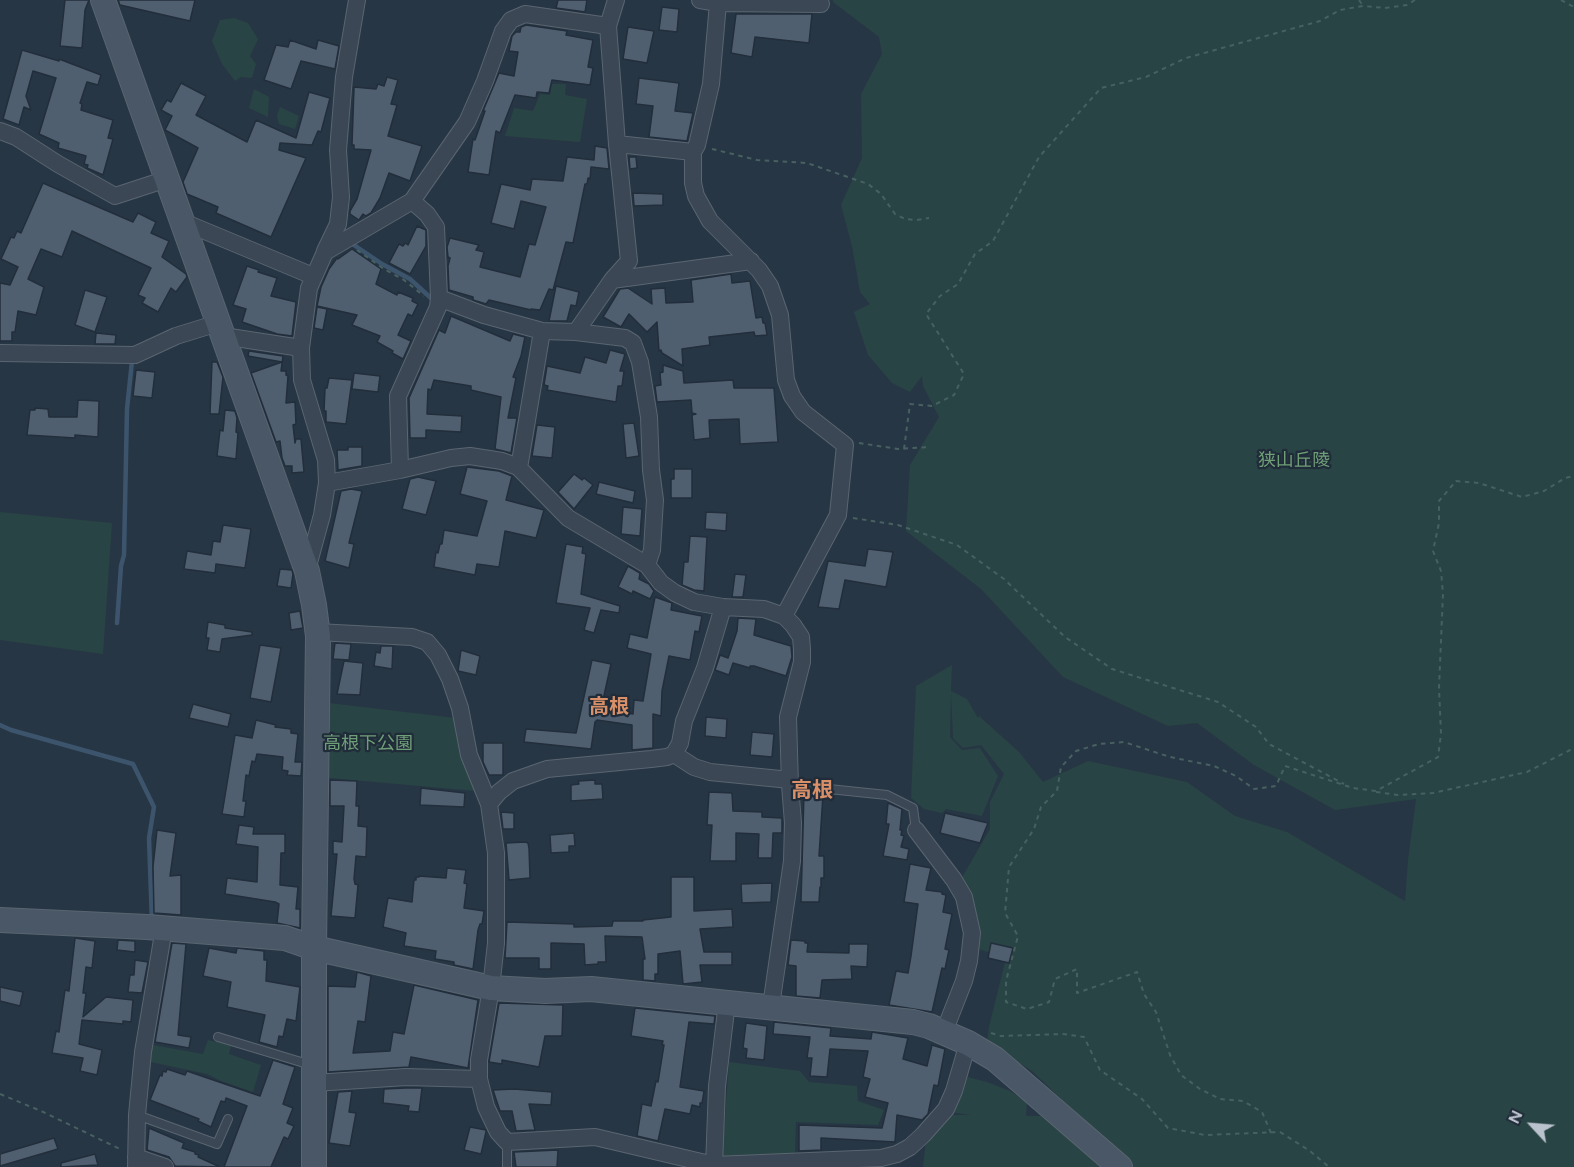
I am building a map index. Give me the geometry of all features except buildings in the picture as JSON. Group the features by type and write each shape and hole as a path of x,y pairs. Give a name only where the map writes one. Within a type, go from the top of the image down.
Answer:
{"street":[{"path":"103,0 307,571 314,605 317,632 314,1167"},
{"path":"307,571 322,515 327,483 326,460 302,380 301,348 309,288 338,225 341,197 339,129 344,77 357,0"},
{"path":"576,332 612,280 629,261 608,26 616,0"},
{"path":"700,0 718,3 821,4"},
{"path":"718,3 711,84 695,148 693,183 700,206 710,220 765,277 780,315 786,380 792,396 803,412 846,445 838,515 784,616"},
{"path":"325,252 412,201 467,122 503,31 511,20 525,14 608,26"},
{"path":"0,131 15,137 115,196 167,180"},
{"path":"617,144 695,148"},
{"path":"399,470 398,396 439,303 436,227 427,214 412,201"},
{"path":"181,221 313,276"},
{"path":"612,280 751,261"},
{"path":"439,303 542,331 576,332 625,338 633,344 638,352 649,417 651,470 655,500 652,550 646,565"},
{"path":"0,353 135,355 176,336 220,329 301,348"},
{"path":"518,467 542,331"},
{"path":"327,483 451,458 470,456 502,461 518,467 568,518 646,565 675,594 694,602 723,607 764,609 784,616 801,636 802,662 788,717 793,823 792,861 771,1006"},
{"path":"489,804 513,781 547,770 667,757 674,753 680,743 684,721 705,668 723,607"},
{"path":"317,632 412,637 427,642 438,656 450,679 460,708 469,755 489,804 496,853 498,890 496,943 478,1079 486,1107 498,1132 507,1142 595,1137 714,1166 823,1164 881,1158 897,1154 910,1147 946,1108 954,1091 968,1043"},
{"path":"674,753 694,767 710,772 790,782"},
{"path":"916,830 964,897 972,933 964,981 944,1032"},
{"path":"0,920 164,928 285,938 314,948 491,988 545,991 591,989 913,1022 944,1032 980,1048 1119,1167"},
{"path":"164,928 143,1052 136,1162 165,1167"},
{"path":"714,1166 717,1086 727,1002"},
{"path":"314,1074 478,1079"}],"lane":[{"path":"790,782 887,795 913,808 916,830"},
{"path":"218,1037 314,1074"},
{"path":"138,1115 217,1144 228,1119"},
{"path":"507,1142 507,1167"}],"path":[{"path":"1359,0 1363,6"},
{"path":"904,448 910,404 932,406 954,395 964,374 926,314 940,297 958,284 975,254 993,240 1039,157 1101,88 1146,77 1186,58 1320,21 1340,10 1363,6 1385,8 1407,5 1415,0"},
{"path":"1561,0 1574,7"},
{"path":"695,148 757,160 807,163 868,184 881,194 895,214 905,219 929,218"},
{"path":"345,239 351,246 384,269 439,303"},
{"path":"846,445 850,441 872,447 928,447"},
{"path":"838,515 898,525 957,545 1005,579 1065,637 1112,669 1218,702 1256,727 1269,744 1353,788 1376,791 1438,757 1441,734 1439,688 1443,594 1441,571 1433,551 1439,523 1439,501 1456,481 1479,483 1522,497 1544,491 1565,478 1574,476"},
{"path":"1271,1133 1262,1112 1243,1101 1220,1099 1200,1089 1181,1075 1170,1055 1156,1012 1143,994 1137,972 1077,993 1077,969 1055,979 1048,1002 1027,1009 1006,1002 1006,981 1018,936 1005,913 1009,867 1034,829 1041,807 1057,791 1060,767 1076,751 1099,744 1124,742 1170,757 1214,766 1236,776 1254,789 1276,786 1285,766 1353,788 1398,795 1433,792 1527,771 1574,748"},
{"path":"990,1033 1001,1036 1063,1034 1084,1037 1100,1070 1142,1099 1168,1128 1205,1135 1280,1132 1310,1151 1329,1167"},
{"path":"0,1095 41,1111 136,1162"}],"green space":[{"name":"狭山丘陵","path":"833,0 1574,0 1574,1167 923,1167 926,1139 950,1115 971,1115 950,1112 964,1076 1010,1091 1027,1102 1026,1116 1041,1116 1058,1130 1080,1117 1032,1071 987,1043 1006,958 973,947 957,886 990,829 990,802 1004,774 981,745 963,748 953,738 951,694 950,737 962,750 980,748 998,776 982,816 946,809 942,813 924,809 911,798 916,686 952,665 951,691 967,699 978,718 979,716 1019,752 1043,782 1088,761 1187,782 1235,816 1287,832 1405,901 1416,799 1335,810 1254,765 1197,723 1168,726 1063,677 981,589 906,531 910,465 939,417 923,386 922,376 910,392 892,383 868,355 854,312 870,304 860,292 852,246 841,205 862,158 861,94 882,54 879,37"},
{"path":"234,18 248,23 258,39 250,56 256,64 252,78 241,77 235,81 222,64 212,41 220,20"},
{"path":"552,84 566,84 565,95 587,99 580,142 505,136 514,108 533,111 540,94 550,95"},
{"path":"254,89 269,97 268,117 249,108"},
{"path":"280,107 299,116 295,129 279,124 277,115"},
{"path":"0,512 112,523 103,654 0,640"},
{"name":"高根下公園","path":"329,703 456,718 476,791 329,778"},
{"path":"208,1040 231,1045 229,1054 261,1065 253,1092 207,1074 146,1061 147,1044 203,1054"},
{"path":"729,1062 800,1071 809,1082 857,1086 858,1101 884,1110 878,1125 796,1122 795,1155 722,1158"}],"waterway":[{"path":"354,245 410,279 433,300"},
{"path":"117,623 121,566 124,555 127,409 132,361 130,361"},
{"path":"0,725 133,764 154,807 149,838 152,922"}],"district":[{"name":"高根","path":"609,707"},
{"name":"高根","path":"812,791"}]}
